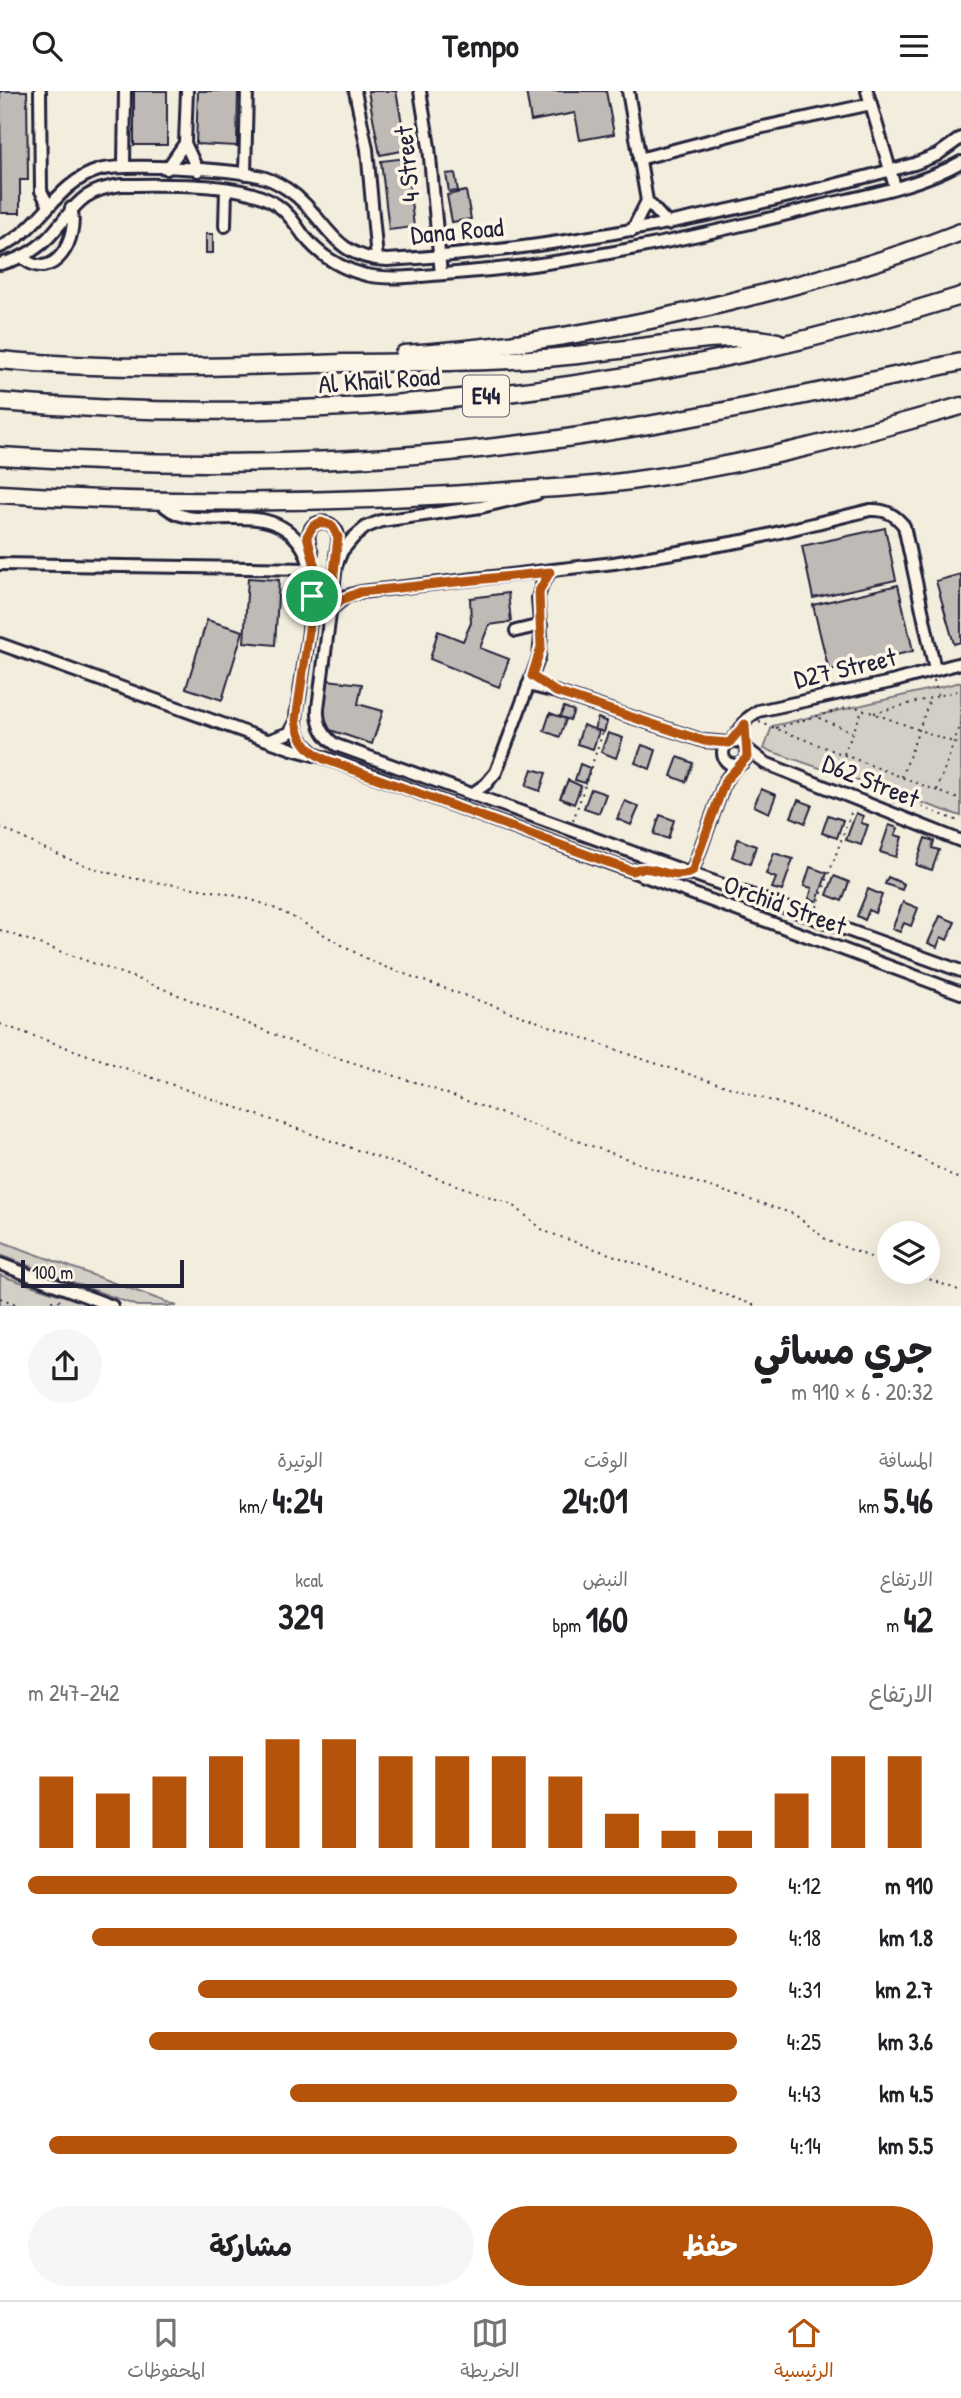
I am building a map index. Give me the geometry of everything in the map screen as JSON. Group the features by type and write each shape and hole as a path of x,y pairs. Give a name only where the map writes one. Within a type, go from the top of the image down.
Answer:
{"highway":[{"path":"364,363 401,354 538,341 668,316 844,271 961,232"},
{"name":"Al Khail Road","path":"0,402 201,411 369,406 485,397 573,386 692,365 788,344 961,296"},
{"path":"0,360 62,366 147,369 364,363 445,364 533,359 712,338 742,337 788,344"},
{"name":"E44","path":"0,456 186,462 319,459 466,450 549,441 697,416 961,362"},
{"path":"0,493 160,501 359,501 551,489 628,482 712,467 848,437 961,406"}],"street":[{"path":"40,91 41,191 49,206"},
{"path":"124,167 125,91"},
{"path":"187,91 186,143 198,171"},
{"path":"244,174 247,91"},
{"path":"355,91 367,149 377,259"},
{"name":"4 Street","path":"421,91 441,274"},
{"path":"628,91 647,201 668,224"},
{"path":"867,91 895,187"},
{"path":"639,159 754,129 870,104"},
{"name":"Dana Road","path":"0,247 24,233 78,179 99,170 124,167 244,174 269,179 289,190 306,205 335,241 351,252 377,259 515,249 668,224 889,170 937,155 961,138"},
{"path":"167,169 186,143"},
{"name":"Dana Road","path":"0,264 22,257 48,238 71,208 94,192 121,185 226,189 257,194 291,217 313,246 344,268 381,277 441,274 542,263 615,251 774,218 895,187 946,170 961,162"},
{"path":"225,226 226,189"},
{"path":"632,231 647,201"},
{"path":"22,257 38,265 50,263 61,256 73,234 71,208"},
{"name":"Orchid Street","path":"551,489 505,502 373,523 347,544 339,558 335,575 317,715 325,736 337,745 960,969"},
{"path":"160,501 170,511 183,516 244,517 272,523 294,537 302,547 310,569 312,596"},
{"path":"330,610 341,600 360,592 550,572 743,541 870,510 887,512 897,517 904,526 933,671"},
{"path":"270,740 289,733 296,720 316,582 316,568 307,536 317,523 329,523 337,533 335,575"},
{"path":"0,564 310,569"},
{"path":"473,793 486,785 496,772 530,681 541,647 538,599 542,584 550,572"},
{"path":"520,575 538,599"},
{"path":"516,631 541,625"},
{"name":"Orchid Street","path":"0,644 317,755 961,993"},
{"name":"D27 Street","path":"747,721 758,711 961,663"},
{"path":"530,681 704,741 738,741 746,748"},
{"path":"296,720 302,740 317,755"},
{"path":"732,761 724,748 747,721"},
{"path":"732,761 747,757 747,721"},
{"path":"704,741 732,761"},
{"name":"D62 Street","path":"746,748 765,763 961,841"},
{"path":"632,871 649,867 679,877 692,872 732,761"},
{"name":"D62 Street","path":"732,761 765,763"},
{"path":"0,1264 112,1306"}],"path":[{"path":"933,671 939,696"},
{"path":"873,713 961,690"},
{"path":"902,778 930,699"},
{"path":"775,728 853,706 961,745"},
{"path":"570,828 611,710"},
{"path":"844,755 862,710"},
{"path":"816,717 853,732"},
{"path":"747,721 775,728 961,800"},
{"path":"937,791 961,723"},
{"path":"890,812 895,797 961,822"},
{"path":"817,907 853,809"},
{"path":"0,827 81,864 114,874 262,904 295,918 347,949 385,967 639,1058 856,1128 961,1180"},
{"path":"0,930 149,983 332,1057 414,1082 661,1171 794,1214 828,1241 877,1259"},
{"path":"0,1024 513,1206 544,1231 757,1306"},
{"path":"940,1283 961,1291"},
{"path":"0,1297 21,1306"},
{"path":"46,1306 57,1300 70,1302"}],"shaded area":[{"path":"961,682 961,816 764,749 772,726"},
{"path":"0,1241 177,1306 137,1306 0,1255"},
{"path":"0,1275 8,1278 96,1306 0,1306"}],"building":[{"path":"0,91 27,91 28,180 20,180 20,213 1,213"},
{"path":"134,91 167,91 167,145 134,145"},
{"path":"198,91 238,91 237,146 196,144"},
{"path":"368,91 396,91 407,150 380,155"},
{"path":"526,91 606,91 614,134 580,140 575,113 531,121"},
{"path":"406,158 414,227 389,230 381,161"},
{"path":"455,173 458,191 449,192 446,174"},
{"path":"466,191 471,219 452,222 447,195"},
{"path":"206,234 213,234 213,253 206,253"},
{"path":"885,528 896,580 813,598 802,546"},
{"path":"961,574 961,642 954,644 936,581"},
{"path":"248,578 279,580 275,645 244,642"},
{"path":"898,585 913,651 829,671 813,605"},
{"path":"508,593 511,622 489,625 480,648 509,659 499,687 430,659 438,631 463,641 471,623 470,598"},
{"path":"207,620 243,631 222,700 186,688"},
{"path":"327,680 362,684 358,704 383,711 372,744 321,727"},
{"path":"564,707 574,711 570,720 560,717"},
{"path":"550,713 566,719 560,737 544,731"},
{"path":"598,718 607,722 604,732 594,729"},
{"path":"583,725 599,731 593,749 577,744"},
{"path":"608,733 623,738 616,758 601,752"},
{"path":"642,745 656,750 650,769 635,763"},
{"path":"678,757 693,763 686,782 671,776"},
{"path":"580,764 590,768 585,783 575,780"},
{"path":"532,769 546,773 540,791 526,786"},
{"path":"568,780 581,786 574,804 560,798"},
{"path":"591,789 606,794 599,813 584,808"},
{"path":"761,789 776,795 769,813 754,806"},
{"path":"798,800 812,805 805,823 791,817"},
{"path":"625,801 639,807 631,825 617,819"},
{"path":"856,813 863,816 861,823 868,825 861,845 846,840"},
{"path":"660,815 674,820 668,839 654,834"},
{"path":"828,815 843,820 837,838 822,833"},
{"path":"889,825 898,828 895,835 902,837 896,857 880,852"},
{"path":"925,838 934,841 932,848 939,850 932,870 916,865"},
{"path":"738,839 756,846 750,864 732,857"},
{"path":"774,853 793,859 782,891 772,888 776,878 766,874"},
{"path":"810,867 827,873 817,901 809,899 812,888 804,886"},
{"path":"834,876 849,882 842,901 827,895"},
{"path":"888,877 904,884 902,890 885,884"},
{"path":"868,889 882,895 875,913 869,910 865,920 857,916"},
{"path":"903,902 918,908 911,926 904,923 900,932 892,929"},
{"path":"940,916 955,922 947,940 941,937 937,947 928,943"}],"route":[{"path":"321,522 329,523 338,537 330,610 347,596 360,592 550,572 539,591 541,647 532,676 556,692 704,741 729,743 745,724 747,757 725,781 692,872 679,877 649,867 632,871 324,759 308,749 302,740 296,720 312,596 316,568 307,536 313,526 321,522"}]}
